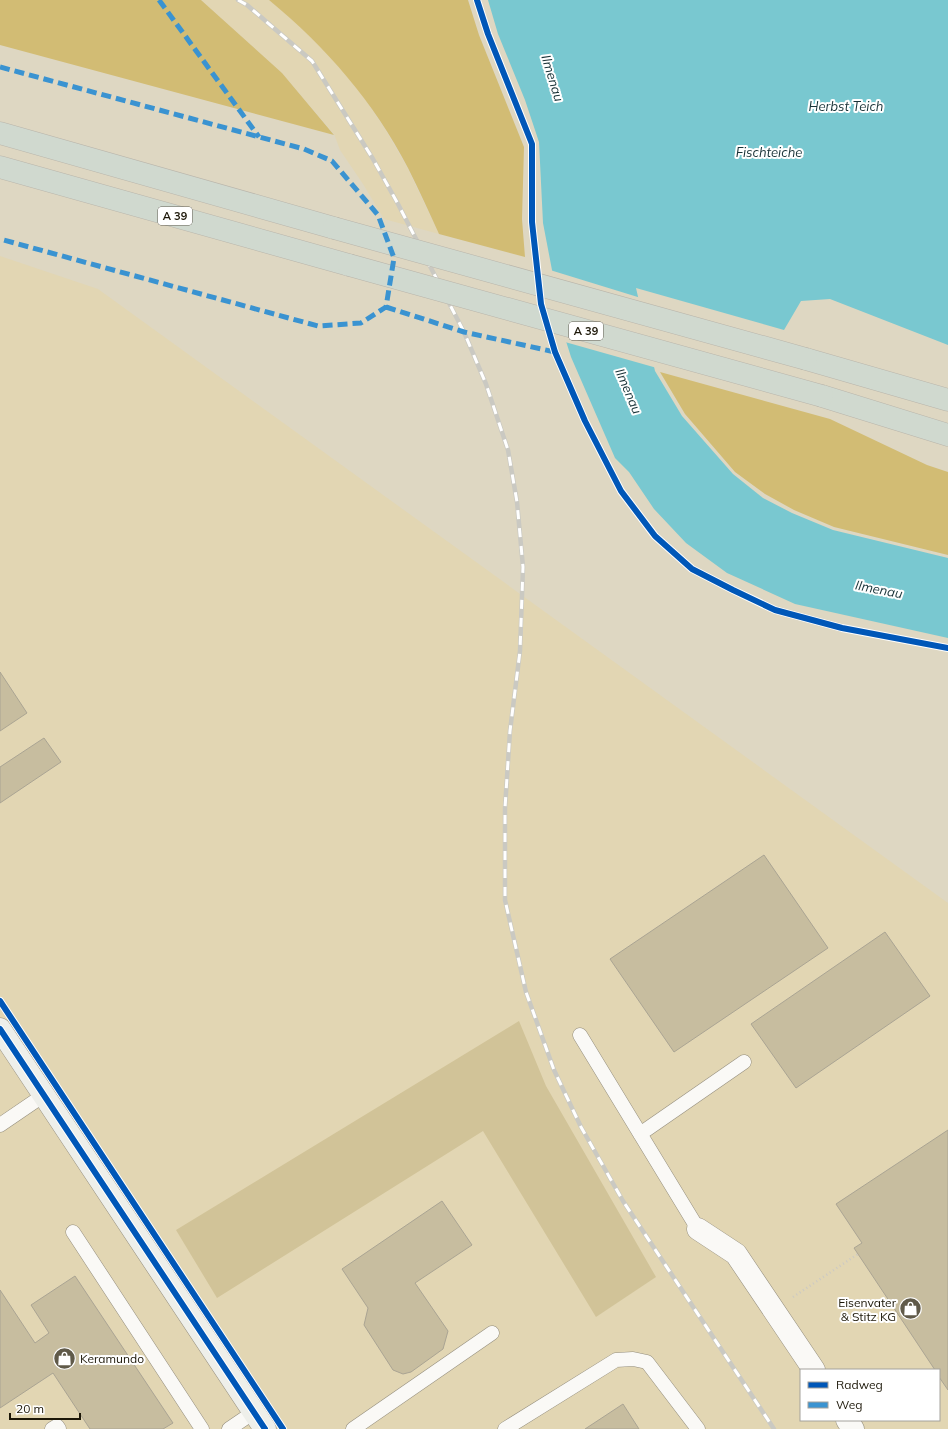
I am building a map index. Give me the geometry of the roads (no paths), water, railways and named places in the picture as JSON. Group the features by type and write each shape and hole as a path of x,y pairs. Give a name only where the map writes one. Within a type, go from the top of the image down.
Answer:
{"highway":[{"path":"0,133 948,400"},
{"name":"A 39","path":"0,167 822,396 948,435"}],"street":[{"path":"0,1029 260,1421"},
{"path":"698,1229 736,1254 813,1369"}],"lane":[{"path":"580,1035 698,1229"},
{"path":"640,1134 744,1062"},
{"path":"0,1125 44,1095"},
{"path":"73,1232 202,1429"},
{"path":"353,1429 492,1333"},
{"path":"505,1429 616,1360 634,1359 647,1362 698,1429"},
{"path":"229,1429 260,1421"},
{"path":"52,1429 57,1426 59,1429"}],"water":[{"name":"Fischteiche","path":"488,0 948,0 948,345 830,299 801,301 784,330 636,288 655,371 682,416 733,474 763,498 792,513 833,530 948,558 948,638 795,604 727,573 686,543 654,509 629,472 615,458 571,357 565,338 543,223 539,142 525,100 498,34"}],"railway":[{"path":"238,0 247,5 312,61 373,159 398,204 464,332 486,384 508,450 517,502 523,567 520,651 510,731 505,808 505,900 526,992 554,1070 581,1127 623,1201 774,1429"}],"place":[{"name":"Eisenvater & Stitz KG","path":"911,1309"},
{"name":"Keramundo","path":"65,1358"}],"water label":[{"name":"Ilmenau","path":"553,78"},
{"name":"Herbst Teich","path":"846,106"},
{"name":"Ilmenau","path":"629,391"},
{"name":"Ilmenau","path":"879,589"}]}
